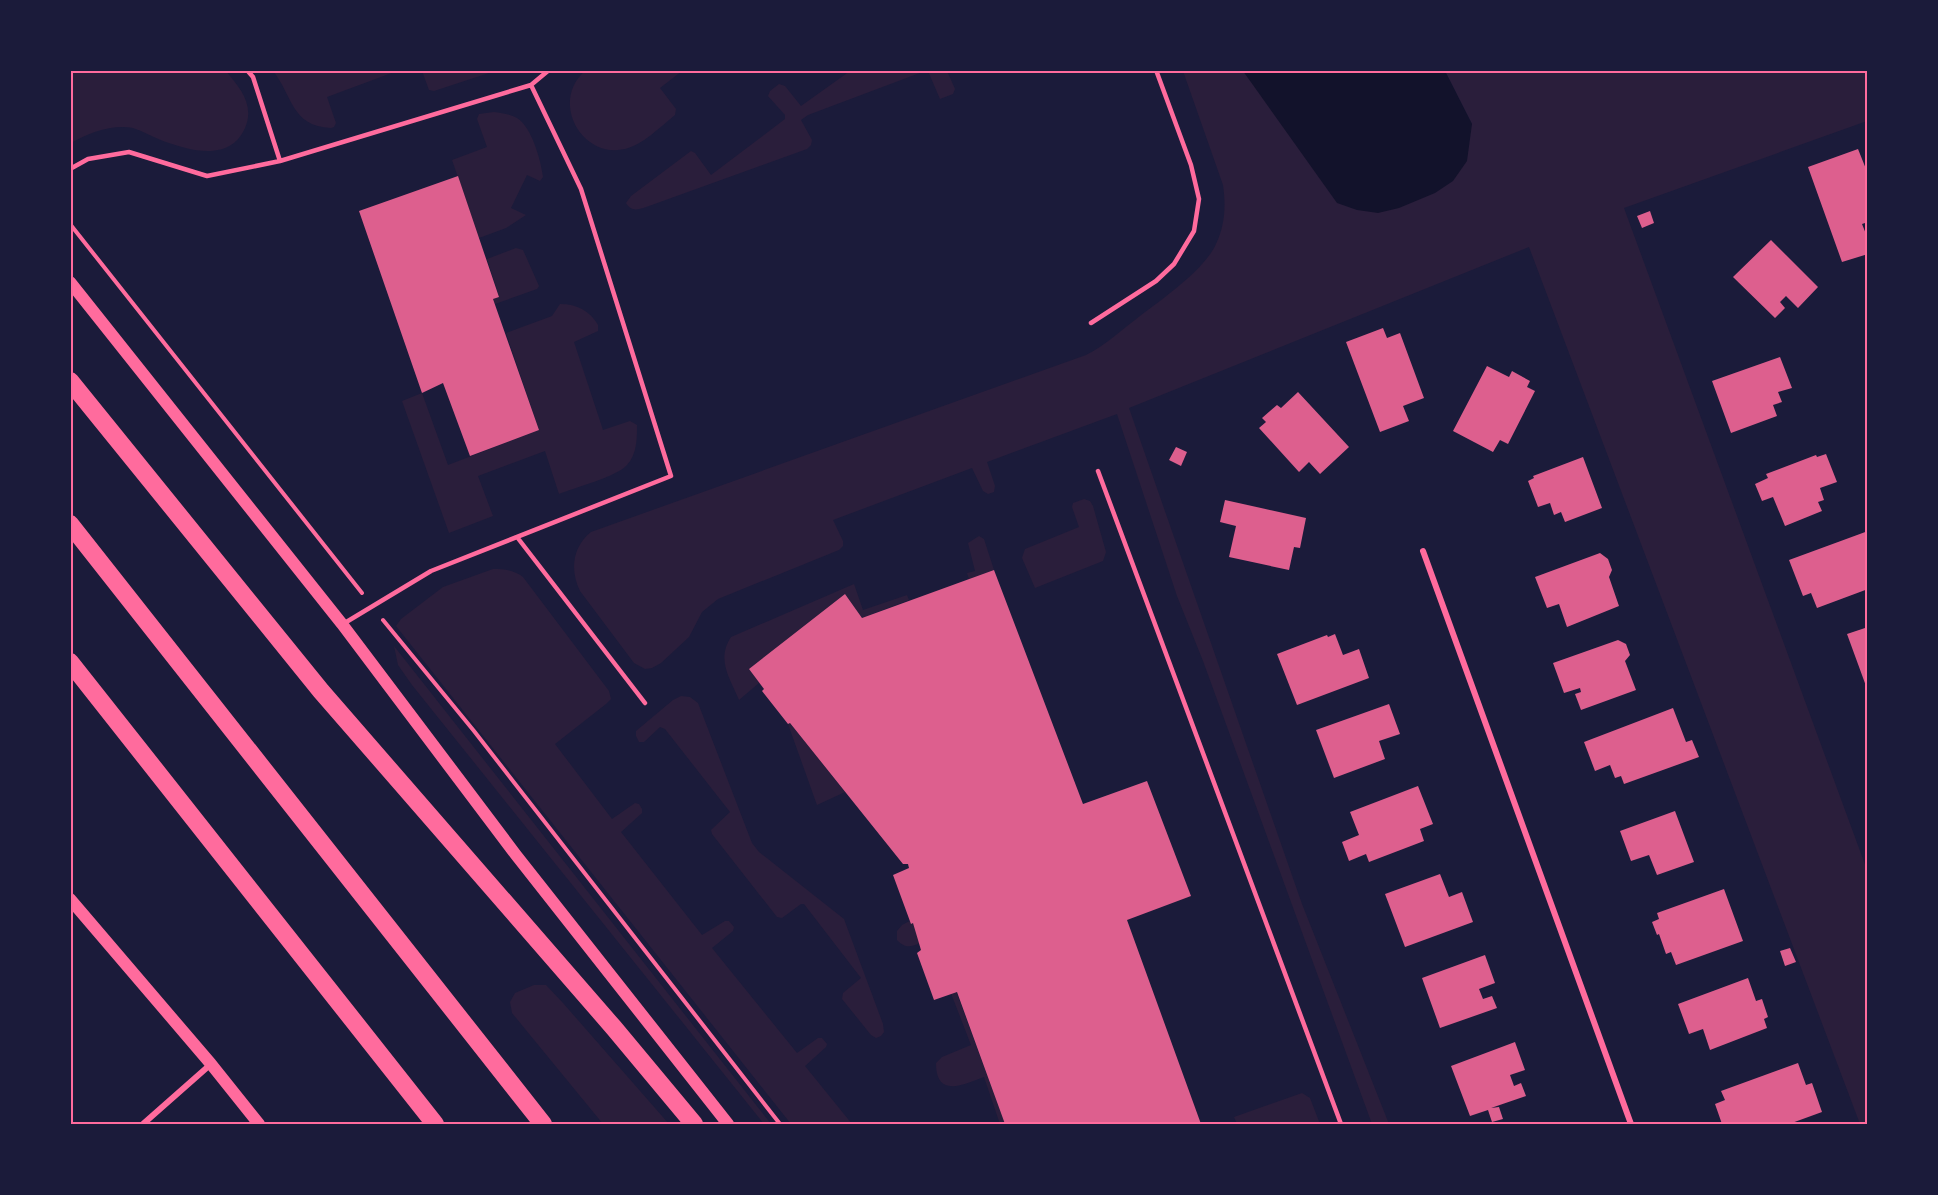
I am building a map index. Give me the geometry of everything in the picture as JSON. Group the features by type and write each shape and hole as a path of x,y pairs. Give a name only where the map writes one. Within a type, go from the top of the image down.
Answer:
{"highway":[{"path":"70,381 321,691 606,1019 694,1125"},
{"path":"70,524 543,1125"},
{"path":"70,662 435,1125"}],"main road":[{"path":"70,282 342,624 516,855 728,1125"},
{"path":"70,899 211,1064 259,1125"}],"street":[{"path":"1423,551 1631,1125"},
{"path":"143,1125 211,1064"}],"lane":[{"path":"247,70 253,76 280,161"},
{"path":"70,169 88,159 129,152 207,176 280,161 531,85 549,70"},
{"path":"1091,323 1156,281 1174,264 1194,231 1199,199 1156,70"},
{"path":"342,624 431,571 671,476 581,189 531,85"},
{"path":"1098,471 1341,1125"},
{"path":"517,537 645,703"}],"path":[{"path":"70,224 481,741 780,1125"}],"shaded area":[{"path":"71,70 226,71 244,97 248,120 238,139 230,146 220,150 186,148 137,129 125,127 101,130 71,143"},
{"path":"422,70 495,71 434,91 429,90"},
{"path":"273,71 397,71 327,97 336,123 331,128 318,126 300,116"},
{"path":"585,71 682,71 660,88 676,109 675,115 632,147 609,150 595,145 584,137 575,125 571,112 570,97 575,83"},
{"path":"850,71 925,71 808,115 801,120 812,140 807,149 642,208 634,209 626,203 631,196 691,151 711,175 785,119 785,115 768,96 770,91 779,84 785,86 801,106"},
{"path":"928,71 947,71 955,89 953,94 940,99"},
{"path":"1183,71 1243,71 1262,95 1472,124 1445,71 1867,71 1867,121 1624,208 1867,870 1867,1124 1860,1124 1529,247 1129,408 1302,904 1389,1124 1372,1124 1203,661 1177,596 1117,414 987,462 995,486 994,492 988,494 983,491 972,468 833,520 843,541 843,546 839,550 718,599 702,612 689,637 661,663 652,668 645,669 634,663 580,591 575,575 575,560 580,545 591,532 1086,355 1180,285 1202,265 1216,244 1223,223 1224,208 1223,185"},
{"path":"1243,71 1445,71 1472,124 1467,161 1453,181 1435,193 1399,208 1378,213 1357,210 1337,203"},
{"path":"494,112 517,118 522,122 538,154 543,177 540,181 527,175 511,208 526,215 506,228 479,238 452,160 487,147 477,119 479,114"},
{"path":"516,248 523,250 539,286 537,289 495,304 493,299 499,296 487,259"},
{"path":"560,304 582,309 598,325 598,331 574,342 603,430 630,421 637,425 633,456 627,465 615,473 559,494 545,451 478,476 493,516 449,533 402,401 422,393 448,465 539,430 506,333 552,316"},
{"path":"1084,499 1090,501 1093,506 1106,552 1103,561 1035,588 1022,558 1025,549 1079,527 1072,507 1073,503"},
{"path":"979,536 984,539 994,570 969,579 967,573 975,571 968,543"},
{"path":"493,569 509,570 523,577 609,691 611,699 606,704 555,744 612,819 635,803 639,804 642,813 621,832 702,935 725,921 729,921 734,927 733,931 712,948 797,1053 818,1038 822,1038 827,1044 805,1066 852,1124 791,1124 396,626 401,619 443,587"},
{"path":"854,584 863,610 907,595 909,600 862,618 845,594 749,669 759,683 739,700 726,669 725,653 731,637"},
{"path":"394,646 771,1124 764,1124 412,685 398,665"},
{"path":"681,696 690,697 698,703 752,843 759,852 844,919 883,1024 884,1032 881,1036 876,1038 871,1035 842,999 843,993 861,978 804,904 782,918 777,917 712,834 711,830 730,812 665,729 660,727 644,742 639,742 636,731"},
{"path":"790,723 845,792 817,805 788,724"},
{"path":"927,912 1005,1124 1000,1124 984,1077 952,1086 941,1081 937,1074 936,1063 942,1057 971,1045 930,939 909,946 897,940 897,931 902,925"},
{"path":"534,985 546,985 669,1124 603,1124 512,1013 510,1002 515,993"},
{"path":"1302,1093 1310,1098 1320,1124 1237,1124 1234,1117"}],"building":[{"path":"1858,149 1868,174 1868,222 1862,224 1868,239 1868,254 1842,262 1808,167"},
{"path":"458,176 499,297 493,299 539,430 470,456 443,383 422,393 359,211"},
{"path":"1650,211 1654,223 1642,228 1637,216"},
{"path":"1771,240 1818,287 1798,308 1786,296 1780,302 1785,308 1775,318 1733,277"},
{"path":"1383,328 1387,338 1400,333 1424,398 1403,406 1409,421 1380,432 1346,342"},
{"path":"1780,357 1792,388 1778,392 1782,402 1773,405 1777,416 1731,433 1712,381"},
{"path":"1487,366 1509,377 1512,371 1530,381 1527,387 1535,391 1508,444 1500,440 1493,452 1453,431"},
{"path":"1298,392 1349,447 1320,474 1309,462 1299,472 1259,428 1266,422 1262,418 1277,405 1281,408"},
{"path":"1176,447 1187,452 1181,466 1169,460"},
{"path":"1826,454 1837,482 1820,488 1824,500 1818,502 1822,511 1785,526 1773,497 1762,501 1755,484 1768,478 1766,474 1816,455 1817,457"},
{"path":"1583,457 1602,508 1565,522 1561,512 1554,515 1550,503 1538,507 1528,481 1534,478 1533,476"},
{"path":"1225,500 1306,518 1300,548 1294,547 1289,570 1229,557 1236,526 1220,522"},
{"path":"1868,531 1868,589 1817,608 1811,593 1803,596 1789,560"},
{"path":"1600,553 1608,559 1612,570 1609,577 1619,606 1567,627 1559,604 1547,608 1535,577"},
{"path":"994,570 1083,804 1147,781 1191,896 1127,920 1201,1124 1005,1124 957,992 934,1000 917,953 921,950 913,923 911,924 893,875 909,868 908,864 903,864 790,723 788,724 762,691 764,689 749,669 845,594 862,618"},
{"path":"1868,627 1868,685 1866,686 1847,634"},
{"path":"1335,634 1343,655 1359,649 1369,678 1297,705 1277,654"},
{"path":"1618,640 1626,644 1630,655 1625,661 1636,690 1581,710 1575,694 1581,692 1580,688 1564,693 1553,663"},
{"path":"1389,704 1400,734 1379,741 1385,759 1334,778 1316,730"},
{"path":"1673,708 1686,742 1692,740 1699,757 1624,784 1621,776 1615,778 1610,765 1595,771 1584,742"},
{"path":"1418,786 1433,824 1420,829 1424,841 1369,862 1366,854 1349,861 1342,842 1359,835 1350,812"},
{"path":"1675,811 1694,862 1657,875 1649,855 1631,861 1620,831"},
{"path":"1440,874 1449,897 1462,892 1473,922 1405,947 1385,894"},
{"path":"1724,889 1743,941 1676,965 1671,952 1666,954 1652,922 1659,919 1657,913"},
{"path":"1790,948 1796,962 1785,966 1780,951"},
{"path":"1485,955 1495,983 1479,989 1483,999 1492,996 1497,1008 1440,1028 1422,978"},
{"path":"1748,978 1756,1001 1762,999 1768,1017 1764,1019 1767,1028 1710,1050 1703,1029 1689,1034 1678,1004"},
{"path":"1515,1042 1525,1070 1510,1075 1514,1086 1521,1083 1526,1096 1491,1108 1499,1107 1503,1119 1492,1122 1488,1110 1470,1116 1451,1066"},
{"path":"1798,1063 1806,1085 1812,1083 1822,1112 1789,1124 1722,1124 1715,1104 1725,1100 1721,1091"}]}
